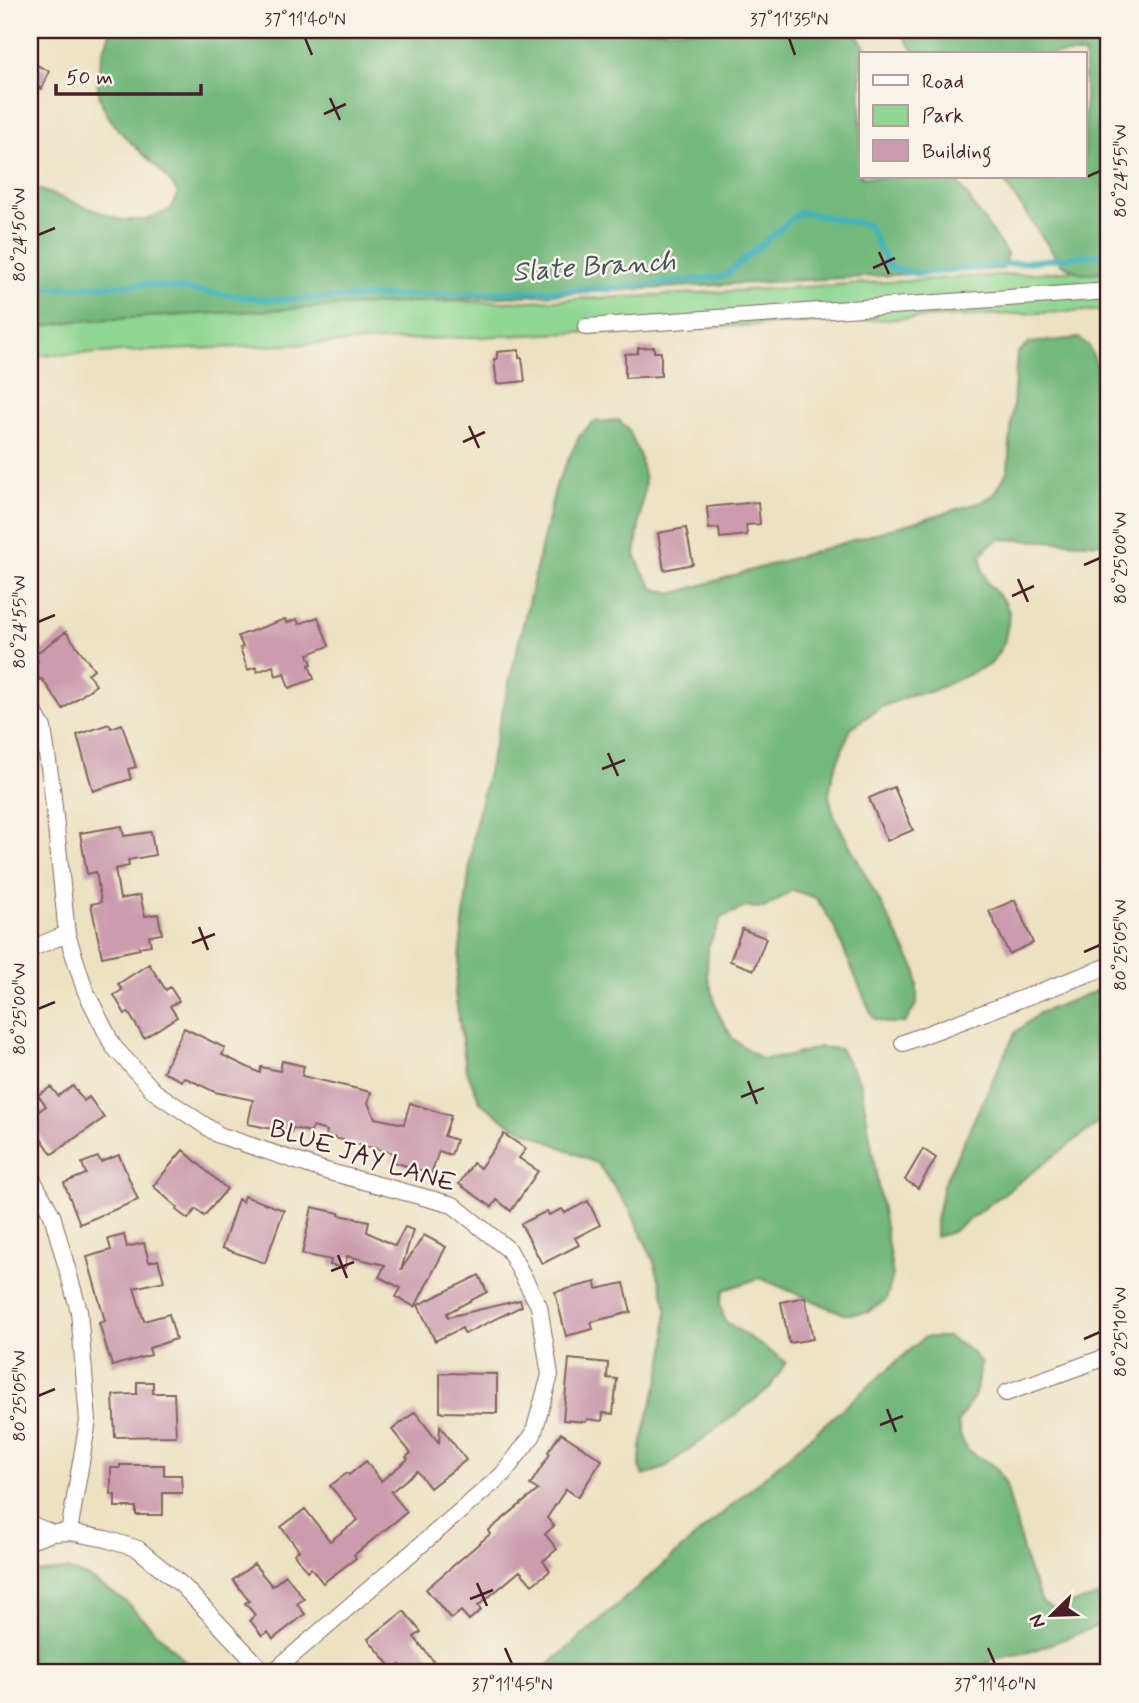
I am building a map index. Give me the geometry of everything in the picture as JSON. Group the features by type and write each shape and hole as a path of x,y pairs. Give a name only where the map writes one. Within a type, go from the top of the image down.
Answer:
{"street":[{"path":"586,327 1109,290"},
{"name":"BLUE JAY LANE","path":"30,705 43,728 52,788 66,934 85,990 113,1045 155,1093 219,1135 326,1171 453,1205 509,1250 539,1306 550,1374 533,1435 502,1475 272,1673"},
{"path":"30,949 66,934"},
{"path":"903,1043 1109,966"},
{"path":"30,1175 52,1215 79,1311 88,1420 69,1532"},
{"path":"1006,1393 1109,1356"},
{"path":"30,1524 52,1533"},
{"path":"30,1541 52,1533 69,1532 138,1549 183,1586 265,1673"}],"green space":[{"path":"111,30 853,30 869,52 859,52 859,178 955,178 1007,254 1003,269 77,321 30,328 30,186 121,220 146,220 170,210 178,193 109,117 98,87 102,58"},
{"path":"899,30 1109,30 1109,271 1081,274 1060,263 1002,178 1086,178 1086,52 915,52"},
{"path":"1109,267 1109,310 30,356 30,325 95,319 394,301 507,302 648,296"},
{"path":"1079,338 1089,346 1109,395 1109,544 999,539 987,547 981,556 982,569 987,582 1005,603 1010,614 1004,643 991,664 930,692 913,694 880,708 851,728 833,773 829,795 834,816 917,972 917,1003 905,1023 887,1023 873,1018 833,924 816,898 793,890 764,908 746,907 722,917 708,947 707,974 718,1013 733,1039 761,1059 786,1057 820,1047 840,1049 861,1084 893,1275 886,1300 867,1313 844,1314 760,1278 724,1290 720,1305 725,1321 786,1362 769,1389 664,1468 644,1476 640,1466 641,1446 660,1378 666,1343 666,1304 654,1261 630,1210 598,1164 508,1123 480,1102 466,1068 455,993 474,831 556,485 580,435 593,422 619,420 630,432 640,457 645,481 635,555 654,589 675,593 981,502 994,495 1008,470 1017,354 1029,343"},
{"path":"1109,986 1109,1115 952,1232 936,1237 936,1221 943,1185 1015,1033 1039,1013"},
{"path":"925,1337 948,1337 971,1351 981,1363 975,1395 958,1422 960,1435 967,1450 996,1467 1006,1485 1028,1569 1042,1602 1053,1609 1109,1593 1109,1622 1029,1652 994,1659 974,1673 539,1673"},
{"path":"67,1570 90,1578 125,1601 197,1673 30,1673 30,1573"}],"building":[{"path":"30,62 49,71 42,89 30,84"},
{"path":"654,347 654,352 661,352 661,376 625,378 625,354 638,353 638,348"},
{"path":"519,350 525,381 497,384 494,359 497,359 497,352"},
{"path":"758,502 760,524 746,525 747,535 720,538 719,528 709,529 707,507"},
{"path":"686,528 693,564 664,570 658,533"},
{"path":"318,617 329,646 308,654 314,679 289,688 284,673 276,676 273,666 257,672 256,667 248,670 238,636 285,619 286,623 297,619 299,624"},
{"path":"66,632 94,669 88,674 96,685 63,709 30,667 38,661 34,655"},
{"path":"109,724 111,728 122,724 136,767 128,769 131,779 93,791 77,735"},
{"path":"894,787 913,830 887,841 869,798"},
{"path":"122,826 124,836 151,832 155,855 128,860 129,866 115,869 120,899 140,895 145,916 158,914 162,934 149,936 151,945 102,957 91,904 101,902 96,872 87,874 80,833"},
{"path":"1015,900 1033,943 1009,954 989,911"},
{"path":"742,929 766,938 754,970 730,961"},
{"path":"149,964 166,990 170,987 179,1001 170,1006 177,1017 144,1038 114,995 122,990 118,984"},
{"path":"184,1028 225,1048 222,1055 260,1073 261,1067 280,1071 282,1061 304,1066 302,1076 371,1092 368,1103 375,1118 404,1124 410,1103 451,1116 444,1136 456,1140 451,1155 439,1151 431,1174 391,1161 394,1153 326,1136 327,1131 313,1127 311,1132 292,1128 291,1133 248,1124 253,1100 215,1092 184,1077 182,1081 163,1072"},
{"path":"73,1086 84,1101 89,1097 104,1118 52,1154 30,1122 30,1117 46,1106 38,1095 51,1087 58,1096"},
{"path":"504,1134 526,1149 519,1158 538,1171 511,1211 497,1200 492,1207 459,1184 473,1163 480,1168"},
{"path":"923,1149 936,1158 918,1188 905,1180"},
{"path":"183,1150 227,1189 204,1216 196,1209 188,1219 153,1186"},
{"path":"119,1155 138,1200 80,1224 64,1183 86,1174 82,1163 98,1157 101,1162"},
{"path":"244,1196 284,1210 265,1263 222,1248 238,1199 242,1202"},
{"path":"588,1201 600,1225 575,1238 579,1245 542,1264 521,1224 547,1211 549,1215 562,1209 565,1213"},
{"path":"312,1207 369,1221 367,1232 395,1246 405,1227 413,1230 401,1270 424,1235 446,1247 415,1307 396,1297 401,1288 379,1277 385,1265 347,1256 345,1268 330,1265 331,1260 302,1254"},
{"path":"124,1235 127,1247 144,1243 149,1262 158,1260 164,1281 134,1288 144,1321 169,1314 176,1339 149,1348 151,1355 112,1366 99,1323 105,1321 87,1257 111,1250 108,1239"},
{"path":"479,1275 487,1292 447,1313 448,1317 520,1300 522,1306 465,1334 462,1328 435,1341 418,1305"},
{"path":"596,1282 597,1289 624,1283 631,1312 591,1322 593,1329 566,1336 555,1292"},
{"path":"805,1297 813,1339 789,1343 781,1302"},
{"path":"569,1359 608,1363 607,1378 617,1379 613,1414 603,1413 602,1421 563,1420"},
{"path":"440,1373 497,1374 497,1413 440,1412"},
{"path":"137,1382 153,1382 153,1393 174,1393 176,1436 115,1437 113,1395 137,1394"},
{"path":"415,1412 439,1443 440,1426 466,1460 430,1488 417,1471 391,1492 407,1512 354,1555 356,1558 323,1583 311,1568 307,1571 294,1554 299,1550 281,1527 305,1509 330,1541 358,1520 330,1486 366,1461 381,1481 408,1459 406,1457 411,1453 392,1430"},
{"path":"561,1433 602,1460 578,1497 566,1489 547,1518 554,1526 545,1534 557,1549 543,1561 550,1571 532,1585 520,1571 478,1606 481,1610 469,1620 461,1611 451,1619 426,1589 490,1534 488,1531 538,1490 530,1485"},
{"path":"120,1465 164,1465 164,1475 181,1475 182,1493 163,1493 163,1515 136,1515 136,1507 115,1507 115,1495 111,1495 111,1468 120,1468"},
{"path":"254,1564 272,1586 286,1575 304,1599 297,1604 305,1614 273,1639 268,1632 262,1636 250,1620 255,1615 245,1603 249,1601 233,1580"},
{"path":"404,1611 421,1632 414,1637 443,1673 407,1673 400,1665 394,1670 368,1639"}],"waterway":[{"name":"Slate Branch","path":"30,289 143,284 269,300 603,289 723,277 800,212 868,225 889,267 918,274 1109,253"}]}
